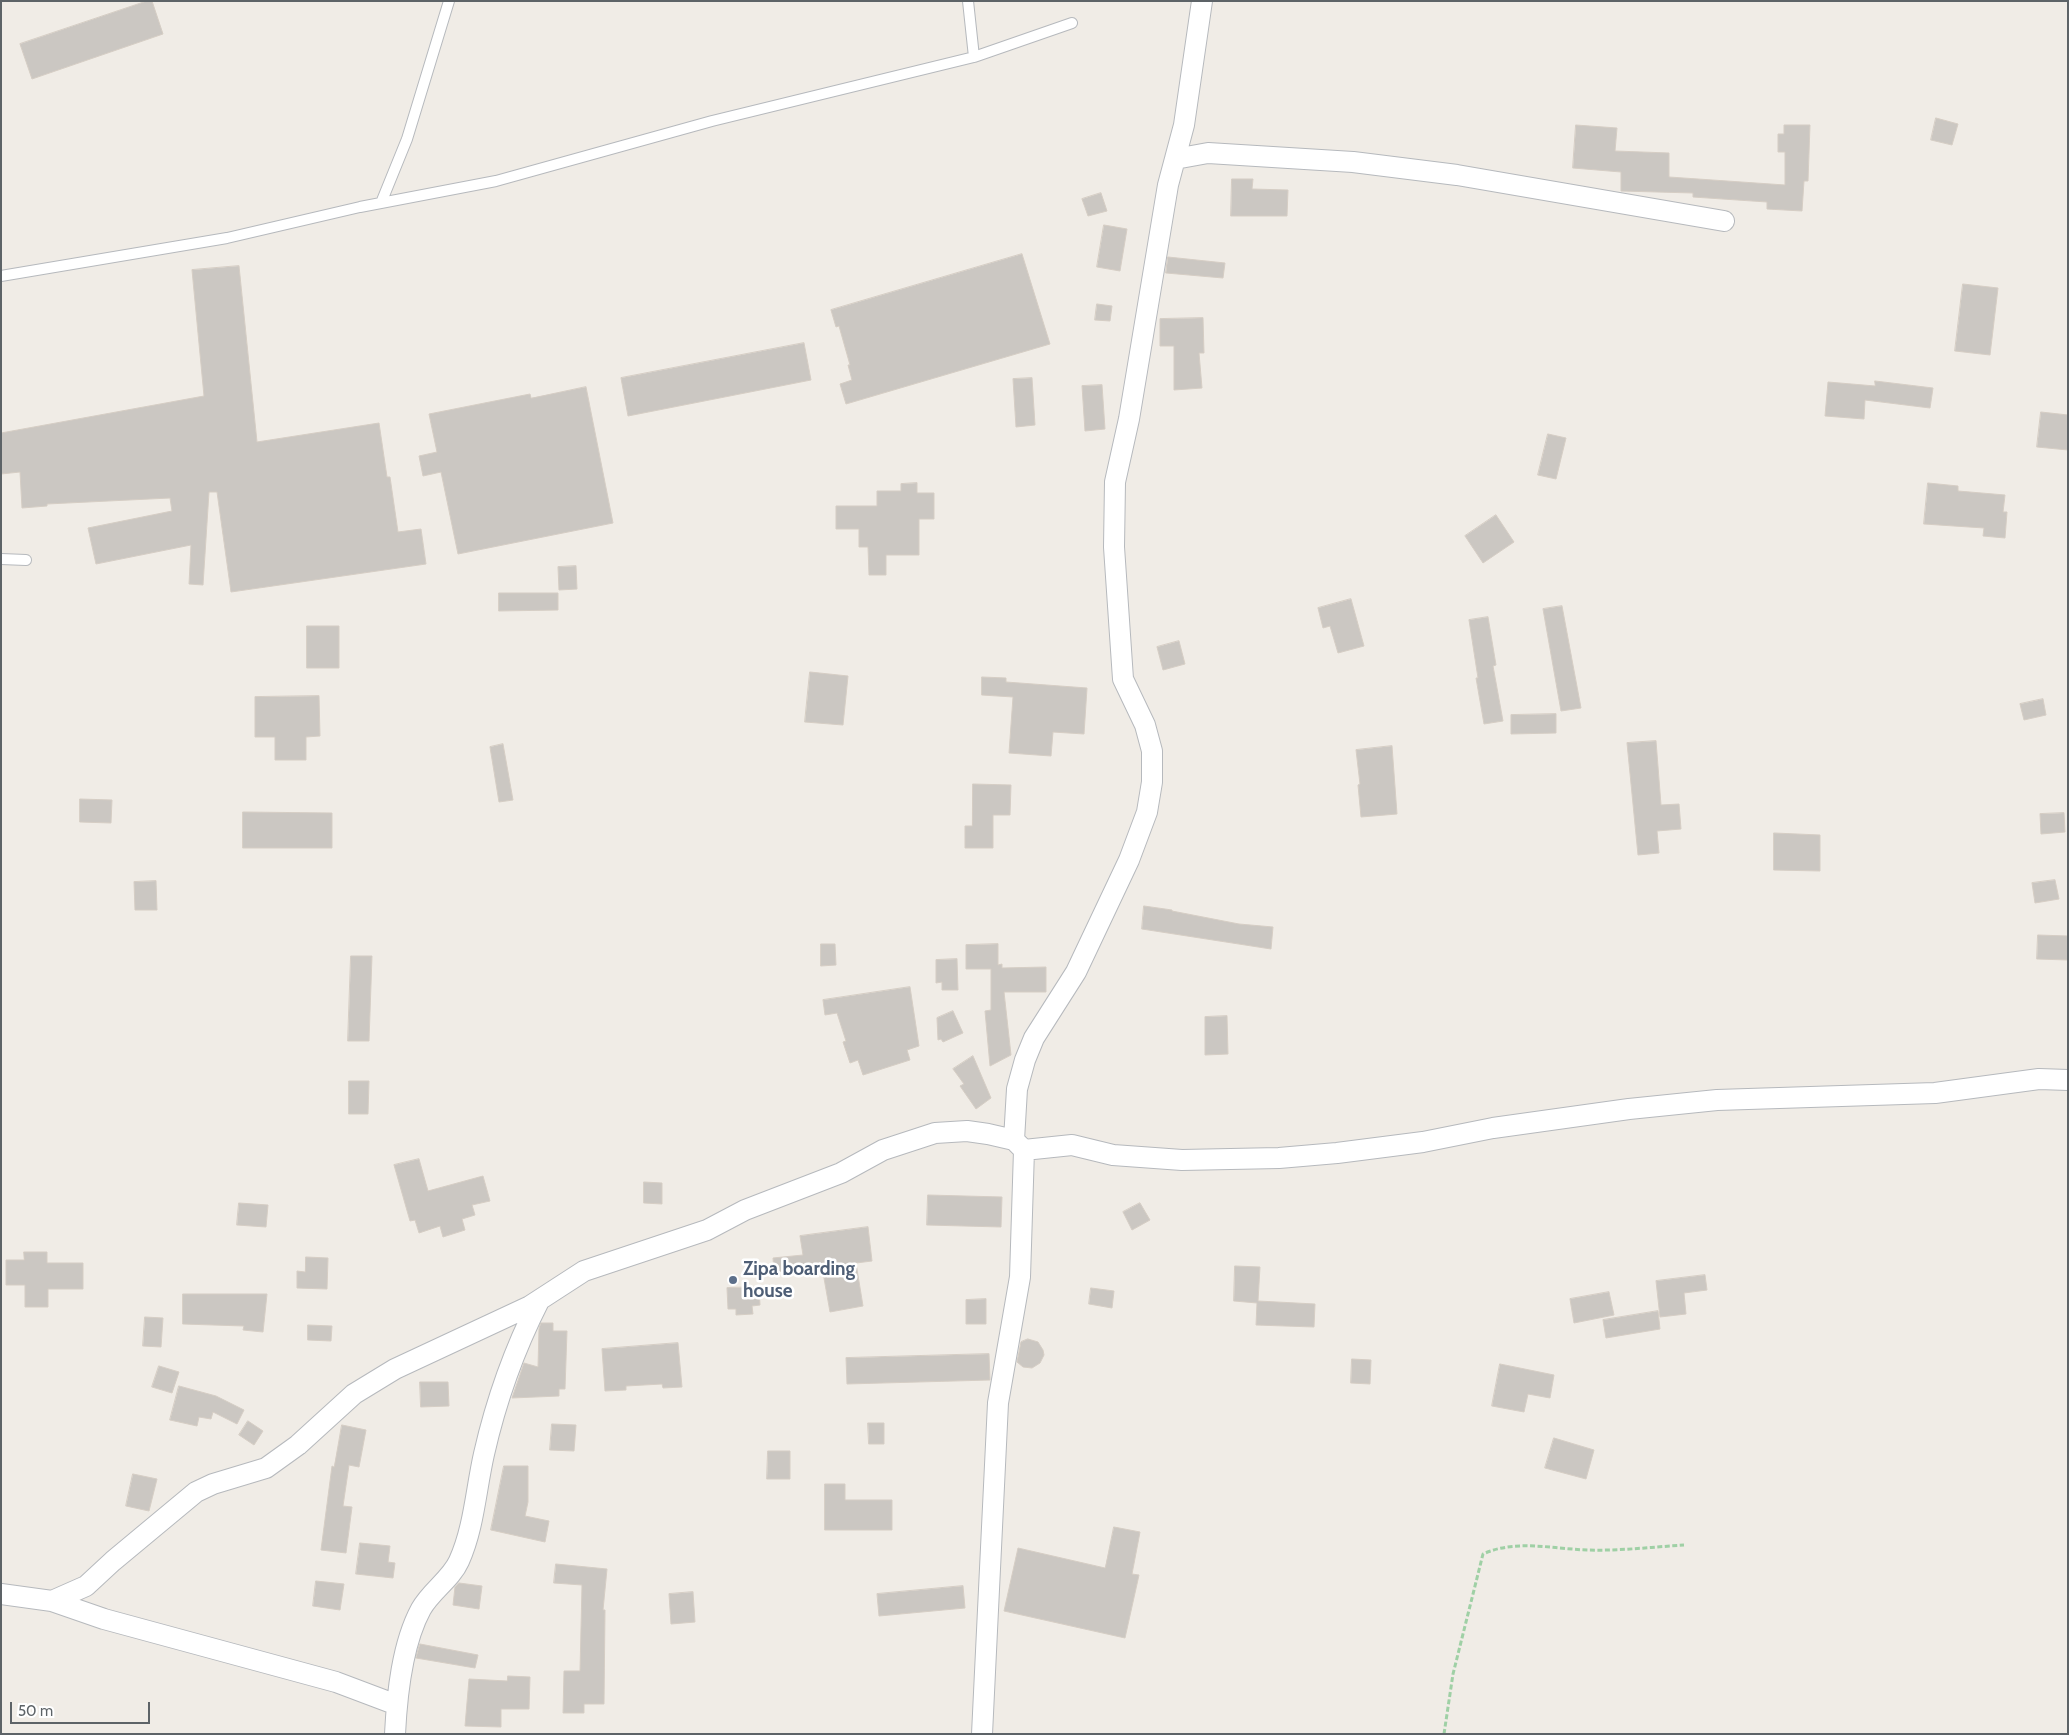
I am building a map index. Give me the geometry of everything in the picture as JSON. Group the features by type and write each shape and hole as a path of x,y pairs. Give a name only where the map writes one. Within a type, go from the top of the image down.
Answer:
{"street":[{"path":"982,1734 998,1403 1020,1277 1017,1089 1025,1060 1034,1038 1076,972 1128,860 1148,804 1152,782 1152,751 1145,725 1123,679 1114,547 1115,482 1129,419 1168,185 1184,125 1202,1"},
{"path":"1175,159 1208,153 1352,162 1457,175 1724,221"},
{"path":"52,1601 86,1586 196,1492 213,1484 266,1468 298,1445 354,1394 395,1369 539,1301 584,1271 707,1230 745,1210 841,1173 883,1150 935,1133 967,1131 1019,1145 1072,1145 1113,1155 1182,1160 1279,1158 1388,1147 1493,1128 1629,1108 1717,1100 1935,1094 2039,1079 2068,1080"},
{"path":"395,1734 404,1656 422,1608 458,1562 473,1514 484,1453 505,1377 522,1333 539,1301"},
{"path":"1,1594 52,1601 104,1619 336,1682 397,1705"}],"lane":[{"path":"382,203 407,139 449,1"},
{"path":"968,1 974,57"},
{"path":"1,276 227,238 382,203 496,181 712,121 974,57 1072,23"},
{"path":"1,559 26,560"}],"path":[{"path":"1444,1734 1453,1674 1482,1554 1498,1547 1507,1546 1589,1550 1684,1546"}],"building":[{"path":"147,1 152,1 163,34 32,79 20,44"},
{"path":"1936,118 1958,124 1952,145 1931,140"},
{"path":"1576,125 1617,128 1615,151 1669,153 1669,177 1785,185 1785,152 1778,152 1778,134 1784,134 1784,125 1810,125 1808,181 1804,181 1802,211 1767,209 1767,202 1693,197 1693,193 1621,191 1621,172 1573,168"},
{"path":"1232,179 1253,179 1252,189 1288,190 1287,216 1231,216"},
{"path":"1101,193 1107,211 1088,216 1082,199"},
{"path":"1104,225 1127,229 1120,271 1097,267"},
{"path":"1022,254 1050,344 846,404 840,384 852,380 848,365 850,365 839,326 836,327 831,310"},
{"path":"1168,257 1225,263 1223,278 1166,273"},
{"path":"239,266 257,442 379,423 387,477 390,477 398,532 421,529 426,564 231,592 217,492 209,492 203,585 189,584 191,545 96,564 88,528 172,511 170,498 47,504 47,506 22,508 20,472 1,474 1,433 204,396 192,270"},
{"path":"1963,284 1998,288 1990,355 1955,351"},
{"path":"1097,304 1112,306 1110,321 1095,320"},
{"path":"1203,318 1204,353 1199,353 1202,388 1174,390 1174,346 1160,346 1160,319"},
{"path":"804,343 811,380 628,416 621,378"},
{"path":"1032,378 1035,425 1016,427 1013,379"},
{"path":"1875,381 1933,388 1930,408 1865,400 1864,419 1825,416 1828,382 1875,386"},
{"path":"1102,385 1105,429 1085,431 1082,386"},
{"path":"586,387 613,523 458,554 441,472 423,476 419,456 437,452 429,414 530,394 531,398"},
{"path":"2041,412 2068,415 2068,450 2037,447"},
{"path":"1548,434 1566,438 1556,479 1538,475"},
{"path":"917,483 917,493 934,493 934,519 919,519 919,555 886,555 886,575 869,575 868,547 859,547 859,529 836,529 836,506 877,506 877,491 901,491 901,484"},
{"path":"1928,483 1958,486 1958,491 2005,495 2003,512 2007,512 2005,538 1983,536 1984,528 1924,524"},
{"path":"1496,515 1514,542 1483,563 1465,536"},
{"path":"576,566 577,589 559,590 558,567"},
{"path":"499,593 558,593 558,610 499,611"},
{"path":"1351,599 1364,646 1338,653 1330,626 1323,628 1318,608"},
{"path":"1562,606 1581,708 1561,711 1543,609"},
{"path":"1488,617 1496,665 1493,666 1503,721 1484,724 1469,620"},
{"path":"307,626 339,626 339,668 307,668"},
{"path":"1179,641 1185,664 1163,670 1157,647"},
{"path":"810,672 848,676 843,725 805,722"},
{"path":"982,677 1006,678 1006,682 1087,688 1084,734 1053,732 1051,756 1009,753 1013,697 982,695"},
{"path":"319,696 320,736 306,737 306,760 275,760 275,737 255,737 255,697"},
{"path":"2043,699 2046,715 2024,720 2020,704"},
{"path":"1556,714 1556,733 1511,734 1511,715"},
{"path":"1656,741 1661,805 1679,804 1681,829 1657,831 1659,853 1638,855 1627,743"},
{"path":"503,744 513,800 499,802 490,747"},
{"path":"1392,746 1397,814 1361,817 1356,750"},
{"path":"973,784 1011,785 1010,815 993,815 993,848 965,848 965,826 972,826"},
{"path":"80,799 112,800 111,823 80,822"},
{"path":"243,812 332,813 332,848 243,848"},
{"path":"2064,813 2065,832 2041,834 2040,814"},
{"path":"1774,833 1820,835 1820,871 1774,870"},
{"path":"2055,880 2059,899 2035,903 2032,883"},
{"path":"156,881 157,910 135,910 134,882"},
{"path":"1144,906 1239,924 1273,927 1271,949 1142,929"},
{"path":"2038,935 2068,936 2068,960 2037,959"},
{"path":"821,944 835,944 836,965 821,966"},
{"path":"998,944 998,965 1002,964 1002,968 1046,967 1046,992 1004,992 1011,1055 990,1066 985,1011 991,1010 991,969 966,969 966,945"},
{"path":"351,956 372,956 369,1041 348,1041"},
{"path":"957,959 958,990 942,990 942,982 936,983 936,960"},
{"path":"910,987 919,1046 907,1050 910,1060 863,1075 858,1060 850,1063 843,1042 846,1041 837,1013 825,1015 823,1000"},
{"path":"953,1011 963,1033 943,1042 941,1039 938,1040 937,1018"},
{"path":"1227,1016 1228,1054 1205,1055 1205,1017"},
{"path":"973,1056 991,1098 976,1109 960,1086 964,1084 953,1069"},
{"path":"349,1081 369,1081 368,1114 349,1114"},
{"path":"419,1159 428,1191 483,1176 490,1201 472,1205 475,1215 462,1219 465,1230 443,1237 440,1226 419,1233 415,1220 410,1221 394,1165"},
{"path":"644,1182 662,1183 662,1204 644,1203"},
{"path":"928,1195 1002,1197 1001,1227 927,1225"},
{"path":"239,1203 268,1205 266,1227 237,1225"},
{"path":"1140,1203 1150,1220 1132,1230 1123,1212"},
{"path":"868,1227 872,1261 856,1263 863,1306 830,1312 822,1267 774,1272 773,1258 803,1255 800,1236"},
{"path":"24,1252 47,1252 47,1263 83,1263 83,1289 48,1289 48,1307 25,1307 25,1285 6,1285 6,1260 24,1260"},
{"path":"306,1257 328,1258 327,1289 297,1288 297,1271 305,1272"},
{"path":"1235,1266 1260,1267 1258,1301 1315,1304 1314,1327 1256,1325 1257,1303 1234,1301"},
{"path":"1705,1275 1707,1290 1684,1293 1686,1314 1660,1317 1656,1281"},
{"path":"759,1287 760,1305 752,1306 753,1314 736,1315 736,1309 728,1309 727,1288"},
{"path":"1091,1288 1114,1291 1112,1308 1089,1304"},
{"path":"1609,1292 1614,1315 1574,1323 1570,1299"},
{"path":"183,1294 267,1294 263,1332 243,1330 244,1326 183,1324"},
{"path":"986,1299 986,1324 966,1324 966,1300"},
{"path":"1658,1311 1660,1329 1606,1338 1603,1320"},
{"path":"145,1317 163,1318 161,1347 143,1346"},
{"path":"541,1323 553,1323 553,1331 567,1331 565,1389 559,1389 559,1396 512,1398 524,1363 538,1367 539,1329"},
{"path":"308,1325 332,1326 331,1341 308,1340"},
{"path":"1028,1339 1038,1342 1044,1355 1040,1363 1032,1368 1023,1367 1017,1362 1021,1342"},
{"path":"678,1343 682,1387 663,1388 662,1384 626,1386 626,1390 605,1391 602,1349"},
{"path":"989,1354 990,1380 847,1384 846,1358"},
{"path":"1352,1359 1371,1360 1370,1384 1351,1383"},
{"path":"1500,1364 1554,1375 1550,1398 1528,1394 1524,1412 1492,1406"},
{"path":"159,1366 179,1372 172,1393 152,1387"},
{"path":"420,1382 448,1382 449,1406 421,1407"},
{"path":"179,1386 216,1396 244,1410 237,1424 213,1412 211,1419 199,1417 197,1426 170,1420"},
{"path":"248,1421 263,1431 254,1445 239,1435"},
{"path":"868,1423 884,1423 884,1444 869,1444"},
{"path":"552,1424 576,1425 574,1451 550,1450"},
{"path":"342,1425 366,1430 359,1467 349,1465 343,1506 352,1507 346,1553 321,1550 332,1466 334,1467"},
{"path":"1554,1438 1594,1450 1586,1479 1545,1468"},
{"path":"768,1451 790,1451 790,1479 767,1479"},
{"path":"504,1466 528,1466 528,1502 525,1516 549,1521 545,1542 491,1530"},
{"path":"133,1474 157,1479 149,1511 126,1506"},
{"path":"825,1484 845,1484 845,1500 892,1500 892,1530 825,1530"},
{"path":"1114,1527 1140,1532 1132,1574 1139,1575 1125,1638 1004,1611 1018,1548 1105,1568"},
{"path":"360,1543 390,1546 388,1562 395,1563 393,1578 356,1574"},
{"path":"556,1564 607,1569 603,1610 605,1610 604,1704 584,1704 584,1713 563,1713 564,1671 580,1671 582,1585 554,1583"},
{"path":"316,1581 344,1584 340,1610 313,1606"},
{"path":"459,1583 482,1586 479,1609 453,1605 455,1587"},
{"path":"963,1586 965,1608 879,1616 877,1594"},
{"path":"693,1592 695,1622 671,1624 669,1594"},
{"path":"420,1644 478,1655 475,1668 416,1658"},
{"path":"508,1676 530,1677 529,1709 501,1709 501,1727 465,1726 469,1679 507,1681"}],"place":[{"name":"Zipa boarding house","path":"733,1280"}]}
